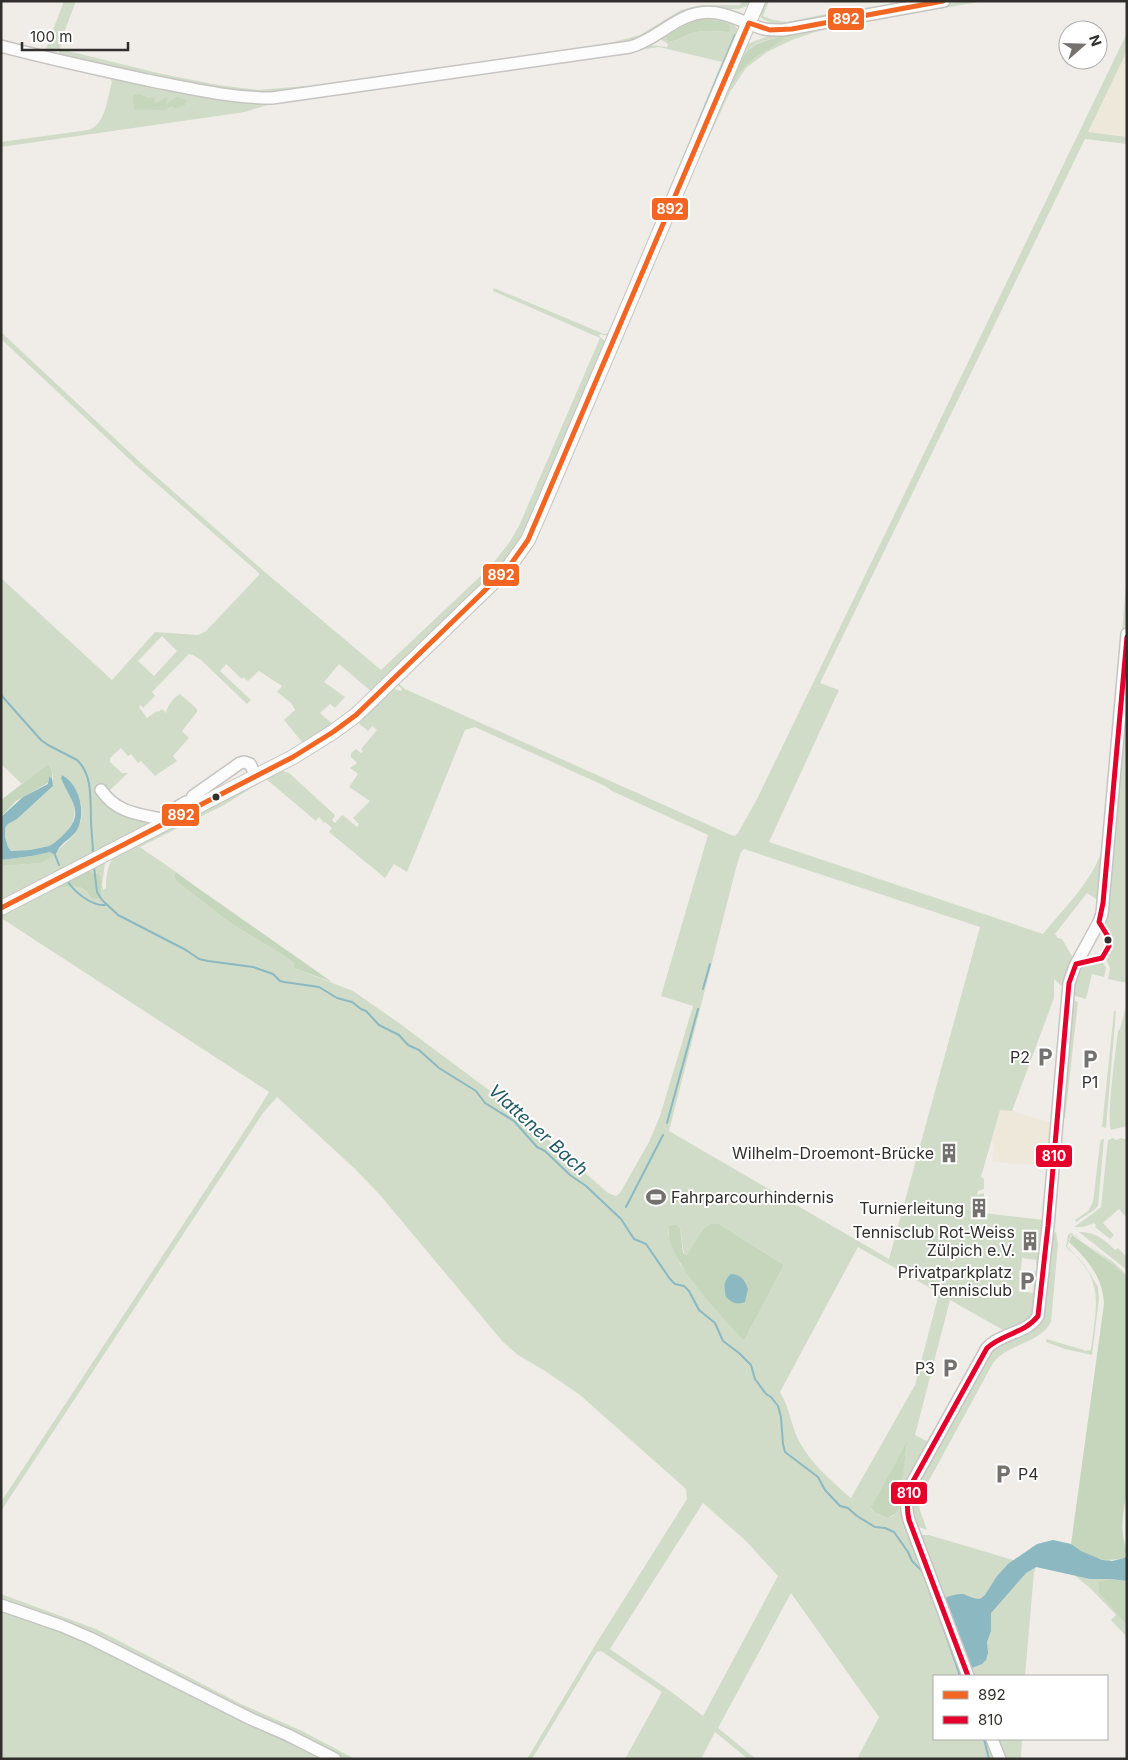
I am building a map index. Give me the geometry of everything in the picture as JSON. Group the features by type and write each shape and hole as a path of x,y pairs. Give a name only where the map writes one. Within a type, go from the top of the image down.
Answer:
{"main road":[{"path":"1,908 170,821 194,806 304,751 352,718 499,577 521,551 545,502 758,1"}],"street":[{"path":"1,46 53,60 214,94 272,98 630,47 648,41 680,20 700,13 724,14 770,30 792,29 944,1"},
{"path":"968,1675 912,1529 906,1511 906,1504 910,1488 984,1353 993,1342 1029,1326 1038,1316 1048,1226 1069,983 1075,966 1099,922 1102,908 1127,634"},
{"path":"194,806 191,800 193,796 240,763 250,764 256,776"},
{"path":"100,790 110,802 120,808 170,821"},
{"path":"1,1605 62,1626 90,1638 244,1716 288,1735 335,1759"},
{"path":"992,1740 1000,1759"}],"shaded area":[{"path":"1127,51 1127,137 1087,132 1101,105"},
{"path":"1000,1110 1012,1111 1052,1123 1048,1164 1044,1166 992,1162 994,1144 991,1143"}],"green space":[{"path":"64,1 76,1 62,38 60,49 162,74 218,85 258,90 305,86 306,89 606,44 640,35 681,10 702,5 739,5 744,1 752,1 747,6 739,9 703,9 638,41 276,95 224,92 60,55 58,49 51,50 47,54 1,43 1,41 33,50 45,51"},
{"path":"763,1 769,1 763,16 787,22 826,14 898,4 783,25 771,23 761,18 759,12"},
{"path":"962,1 984,1 824,29 792,40 767,52 746,68 730,92 690,178 527,555 516,570 399,684 405,689 735,836 757,799 1127,33 1127,51 1088,132 1127,137 1127,144 1085,139 820,683 839,690 769,842 1043,934 1085,883 1103,847 1127,574 1127,611 1099,910 1071,968 1064,988 1054,979 1054,998 1012,1111 1000,1110 981,1177 984,1179 984,1189 978,1191 977,1195 984,1193 984,1201 978,1202 976,1209 984,1210 983,1213 1044,1220 1040,1265 1036,1265 1036,1260 1022,1258 1019,1291 1033,1293 1035,1271 1040,1272 1037,1310 1033,1319 1028,1323 999,1336 987,1344 970,1375 961,1383 973,1359 983,1345 995,1334 1003,1330 950,1300 915,1435 929,1442 955,1394 957,1397 904,1491 904,1515 966,1675 933,1675 933,1740 989,1740 997,1759 857,1759 879,1717 791,1593 718,1728 756,1759 748,1759 715,1732 701,1759 625,1759 662,1692 601,1651 597,1652 594,1656 532,1759 527,1759 594,1647 687,1499 686,1489 580,1395 518,1355 503,1342 380,1195 355,1169 277,1097 263,1113 1,1511 1,1502 269,1092 1,918 1,915 5,914 5,909 86,868 102,862 102,860 105,863 103,890 106,888 107,872 110,863 119,851 215,801 216,803 238,794 238,792 254,781 256,782 259,778 274,771 280,770 289,773 334,814 335,816 332,820 335,823 342,815 357,827 359,824 353,818 370,801 349,787 358,774 350,768 357,763 351,757 351,753 356,749 361,753 363,751 361,749 377,730 372,726 368,731 356,721 388,690 401,691 402,689 397,685 396,681 511,570 529,545 703,138 743,49 750,43 768,36","holes":["784,37 750,62 731,85 738,64 747,50 754,45","475,727 708,835 661,996 693,1006 660,1116 649,1142 620,1193 616,1196 608,1193 505,1102 399,1023 353,991 294,968 294,963 286,957 229,922 176,881 174,876 176,872 140,847 224,805 266,779 316,821 319,817 332,828 329,832 385,878 394,864 407,872 465,730","744,849 980,927 889,1259 669,1131 741,852","86,869 93,874 101,876 101,897 92,899 81,888 59,888 58,885","1087,893 1099,901 1092,923 1073,958 1062,939 1058,938 1055,934","676,1224 680,1228 684,1254 688,1255 704,1228 710,1224 719,1224 784,1265 744,1341 680,1264 668,1234 669,1226","858,1247 939,1293 915,1385 851,1498 823,1472 805,1451 797,1437 780,1392","907,1444 899,1508 891,1517 878,1515 871,1509","703,1503 747,1542 778,1576 703,1716 610,1649"]},
{"path":"700,16 720,18 737,28 737,38 613,333 608,336 600,334 599,336 605,341 607,348 531,526 511,558 468,603 390,677 385,676 383,684 373,693 339,664 324,682 345,697 335,708 330,704 320,713 335,726 305,746 284,720 295,710 291,703 277,692 282,686 259,671 248,681 243,677 242,679 226,664 220,671 251,700 247,704 201,660 189,654 152,692 155,696 143,708 141,705 139,707 147,718 162,709 166,713 171,702 180,694 197,709 197,712 182,731 189,738 173,756 177,761 155,776 141,761 138,763 131,754 128,756 121,748 110,758 110,762 122,773 128,773 106,794 101,785 97,788 109,802 131,815 159,819 1,899 1,866 42,863 56,854 74,835 81,821 82,813 81,804 75,790 66,777 62,775 61,779 73,800 75,811 69,828 49,846 11,851 8,847 5,828 49,790 53,777 52,770 48,764 22,784 1,764 1,578 112,680 155,632 198,635 205,632 259,573 140,469 1,339 1,332 142,464 266,573 381,670 489,568 509,543 519,526 600,338 493,291 494,288 604,334 609,333 722,62 659,47 284,100 245,112 1,147 1,142 88,130 94,127 99,123 105,110 112,82 110,77 122,77 216,96 273,100 622,52 649,45 667,47 668,44 660,39 661,37 683,23","holes":["699,20 723,22 730,25 731,29 729,32 696,32 673,41 669,42 666,40 667,35 691,22","162,636 177,651 154,676 138,661"]},
{"path":"699,20 723,22 730,25 731,30 729,32 696,32 673,41 669,42 666,40 667,35 691,22"},
{"path":"784,36 784,39 749,63 731,85 743,56 748,50 761,42"},
{"path":"1,48 52,62 104,73 110,77 14,54 1,50"},
{"path":"140,94 148,98 154,97 155,104 168,96 165,105 177,97 187,100 185,105 175,108 171,106 165,110 134,109 134,95"},
{"path":"1127,635 1127,983 1108,979 1110,968 1106,959 1112,942 1104,920"},
{"path":"48,764 52,770 52,778 49,777 48,783 16,801 1,817 1,800"},
{"path":"106,794 119,805 156,816 139,814 122,808"},
{"path":"50,852 55,855 42,863 1,866 1,860"},
{"path":"87,869 93,874 101,876 101,897 98,899 92,899 81,888 59,888 57,885"},
{"path":"176,872 332,982 294,968 294,963 286,957 229,922 176,881 174,876"},
{"path":"1102,961 1106,968 1104,977 1092,974 1086,999 1072,995 1073,982 1080,967"},
{"path":"1071,1002 1078,1002 1065,1118 1061,1116"},
{"path":"1127,1002 1127,1126 1111,1130 1110,1099 1118,1031"},
{"path":"1114,1011 1116,1011 1106,1128 1102,1127"},
{"path":"1113,1138 1116,1140 1121,1138 1127,1140 1127,1218 1119,1209 1103,1223 1114,1235 1110,1239 1095,1227 1094,1223 1083,1227 1074,1227 1101,1207 1108,1140"},
{"path":"1104,1139 1098,1206 1076,1222 1075,1220 1088,1211 1093,1202 1100,1143"},
{"path":"676,1224 680,1228 683,1253 687,1255 704,1228 710,1224 719,1224 784,1265 744,1341 684,1270 669,1239 669,1226"},
{"path":"1056,1232 1058,1244 1051,1322 1039,1335 1007,1351 993,1363 920,1497 919,1507 927,1530 916,1526 909,1497 988,1352 1032,1326 1052,1235"},
{"path":"1079,1232 1095,1235 1115,1250 1118,1248 1127,1257 1127,1270"},
{"path":"1071,1233 1074,1235 1071,1235 1067,1246 1084,1264 1098,1287 1099,1299 1092,1355 1065,1349 1046,1342 1046,1339 1084,1351 1091,1350 1096,1306 1093,1282 1079,1259 1066,1247 1068,1235"},
{"path":"1072,1235 1114,1265 1127,1277 1127,1490 1122,1524 1126,1552 1124,1558 1109,1560 1096,1558 1071,1544 1104,1304 1101,1285 1093,1269 1069,1242"},
{"path":"1085,1242 1113,1262 1127,1277 1114,1265"},
{"path":"907,1442 899,1508 895,1514 887,1518 875,1513 871,1508"},
{"path":"929,1535 1036,1567 1025,1675 972,1675 920,1536"},
{"path":"1071,1544 1081,1551 1112,1561 1127,1581 1111,1579 1098,1583 1099,1593 1127,1626 1127,1637 1111,1620 1116,1615 1091,1589 1072,1573 1068,1563"},
{"path":"1111,1579 1127,1581 1127,1626 1099,1593 1098,1582"},
{"path":"1,1594 96,1629 239,1703 302,1731 355,1759 341,1759 298,1737 1,1602"},
{"path":"1,1609 57,1627 329,1759 1,1759"},
{"path":"995,1740 1022,1740 1021,1759 1003,1759"}],"water":[{"path":"62,775 68,779 77,791 81,806 80,821 76,831 61,845 55,855 50,852 1,860 1,817 23,797 48,784 49,777 52,778 53,786 5,828 8,847 11,851 49,846 59,839 71,825 75,818 74,805 61,778"},
{"path":"731,1274 742,1278 748,1289 745,1302 735,1303 726,1297 725,1285"},
{"path":"1053,1540 1071,1544 1081,1551 1102,1560 1112,1561 1124,1558 1127,1555 1127,1581 1090,1579 1036,1567 1026,1573 991,1613 991,1631 987,1642 988,1653 986,1660 982,1664 959,1673 934,1602 960,1594 980,1599 1008,1564 1037,1544"}],"waterway":[{"path":"697,126 735,35"},
{"name":"Vlattener Bach","path":"1,695 41,740 77,760 82,766 90,788 93,854"},
{"path":"55,855 59,865"},
{"name":"Vlattener Bach","path":"94,867 97,892 102,900 118,915 186,950 199,959 253,967 273,974 280,981 319,987 337,998 352,1002 366,1011 379,1025 399,1035 408,1045 419,1050 439,1068 476,1091 485,1103 514,1121 537,1147 545,1151 570,1175 586,1186 621,1219 634,1239 646,1244 670,1279 675,1284 684,1286 689,1291 699,1310 715,1323 723,1341 751,1365 755,1379 778,1406 785,1452 818,1477 825,1490 840,1506 848,1508 875,1527 885,1528 894,1532 912,1561 923,1572"},
{"path":"67,880 83,897 94,903 105,905"},
{"path":"703,989 710,964"},
{"path":"667,1123 698,1009"},
{"path":"626,1207 663,1135"},
{"name":"Vlattener Bach","path":"929,1588 932,1598"},
{"name":"Vlattener Bach","path":"937,1609 960,1675"},
{"path":"237,1718 244,1722"},
{"path":"263,1730 293,1744"},
{"name":"Vlattener Bach","path":"984,1740 989,1759"}],"transit line":[{"name":"892","path":"749,23 770,30 792,29 943,1"},
{"name":"892","path":"1,908 293,757 333,732 356,715 508,568 528,540 749,23"},
{"name":"810","path":"1076,964 1102,958 1109,946 1107,935 1099,922 1103,903 1127,637"},
{"name":"810","path":"968,1675 909,1520 908,1497 912,1483 987,1348 999,1339 1027,1326 1038,1316 1048,1226 1069,983 1076,964"}],"place":[{"name":"P2","path":"1045,1057"},
{"name":"P1","path":"1090,1059"},
{"name":"Wilhelm-Droemont-Brücke","path":"949,1153"},
{"name":"Fahrparcourhindernis","path":"656,1197"},
{"name":"Turnierleitung","path":"979,1208"},
{"name":"Tennisclub Rot-Weiss Zülpich e.V.","path":"1030,1241"},
{"name":"Privatparkplatz Tennisclub","path":"1027,1281"},
{"name":"P3","path":"950,1368"},
{"name":"P4","path":"1003,1474"}]}
